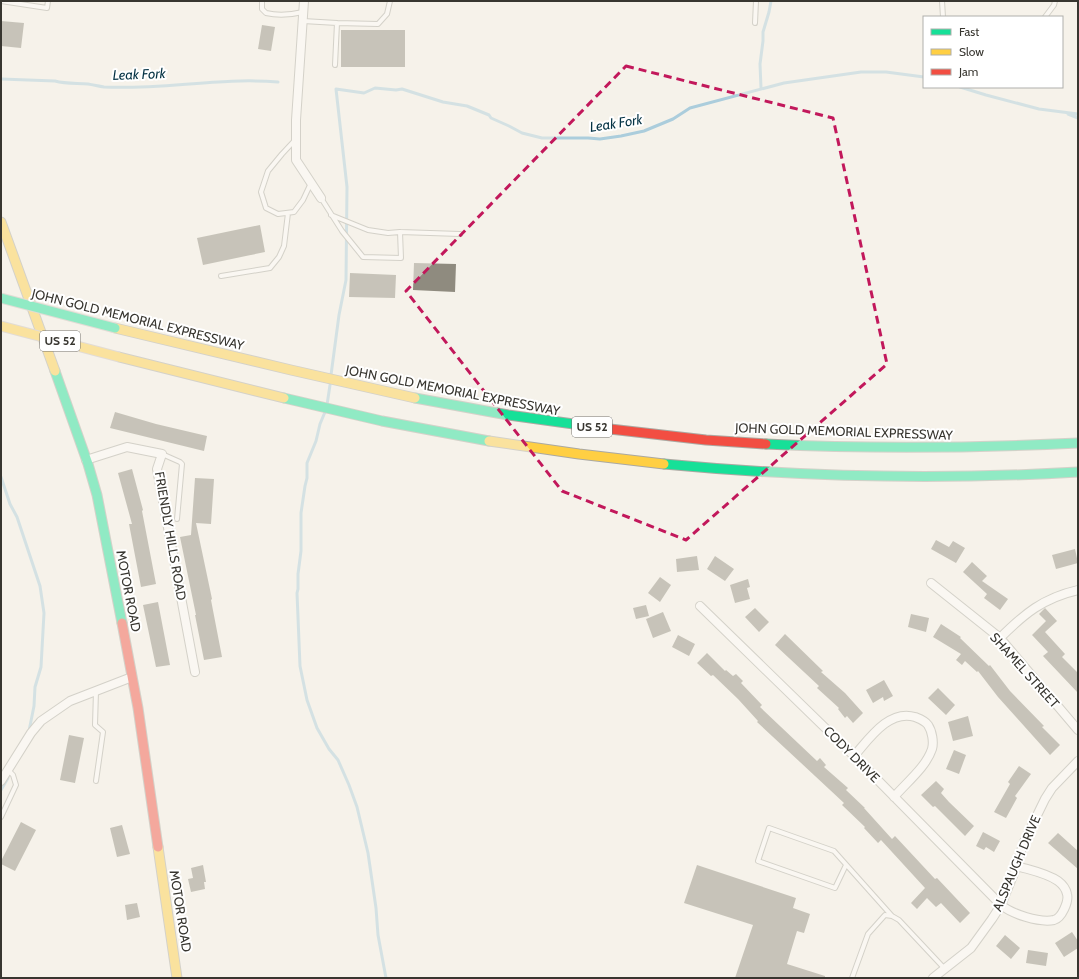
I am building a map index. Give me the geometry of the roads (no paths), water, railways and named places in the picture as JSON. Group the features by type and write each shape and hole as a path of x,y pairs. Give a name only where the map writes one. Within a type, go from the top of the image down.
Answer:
{"main road":[{"name":"MOTOR ROAD","path":"1,222 86,460 97,495 138,708 178,978"},
{"name":"JOHN GOLD MEMORIAL EXPRESSWAY","path":"1,298 115,328 369,389 470,409 594,427 676,437 782,445 889,448 997,447 1078,443"},
{"name":"US 52","path":"1,326 290,400 380,420 471,438 662,464 759,471 859,475 963,476 1078,472"}],"street":[{"path":"304,1 296,160 321,198"},
{"name":"FRIENDLY HILLS ROAD","path":"86,460 127,447 162,454 157,469 195,672"},
{"name":"SHAMEL STREET","path":"931,583 1000,638 1078,730"},
{"path":"1000,638 1019,619 1037,606 1049,599 1078,590"},
{"name":"CODY DRIVE","path":"700,606 854,756 1001,905"},
{"path":"1,781 31,733 42,721 70,701 132,677"},
{"path":"854,756 880,728 897,716 912,716 921,719 927,724 933,738 932,748 922,766 894,796"},
{"name":"ALSPAUGH DRIVE","path":"932,978 971,948 1001,905 1017,866 1023,844 1045,799 1052,788 1078,761"},
{"path":"1001,905 1026,917 1053,920 1060,915 1066,903 1066,890 1056,880 1044,874 1017,866"}],"lane":[{"path":"1,1 47,8 48,1"},
{"path":"262,1 262,9 266,13 276,16 304,12"},
{"path":"303,21 378,24 387,14 390,1"},
{"path":"755,23 756,1"},
{"path":"942,1 943,16"},
{"path":"1046,16 1054,5 1055,1"},
{"path":"335,65 336,23"},
{"path":"296,139 268,171 261,192 266,208 278,214 294,212 303,200 310,183"},
{"path":"321,198 342,231 363,257 401,258 400,232"},
{"path":"221,276 270,268 279,257 284,246 288,213"},
{"path":"331,215 368,230 388,233 460,234"},
{"path":"162,454 182,464 177,519"},
{"path":"96,691 95,725 103,732 96,781"},
{"path":"1,817 16,785 13,775 8,770"},
{"path":"846,865 835,888 758,861 769,828 834,851 892,916 898,920 944,968"},
{"path":"852,978 868,934 885,915 892,916"}],"waterway":[{"path":"761,88 760,64 763,32 771,1"},
{"name":"Leak Fork","path":"331,375 339,315 346,280 347,187 336,89 364,93 375,88 396,90 402,89 443,102 467,106 489,115 491,118 522,133 542,138 600,139 644,131 673,119 690,108 784,83 861,72 886,72 923,77"},
{"name":"Leak Fork","path":"1,79 55,81 104,87 148,87 234,81 278,82"},
{"name":"Leak Fork","path":"963,88 1039,109 1078,114"},
{"name":"Leak Fork","path":"1068,114 1078,118"},
{"path":"327,405 330,385"},
{"path":"325,412 307,463 307,478 301,513 301,551 297,593 300,666 307,700 317,728 329,749 338,760 357,807 368,853 376,908 378,935 386,978"},
{"path":"1,477 10,504 17,517 40,586 44,613 41,667 35,687 34,706 29,731"},
{"path":"1,790 8,778"}]}
